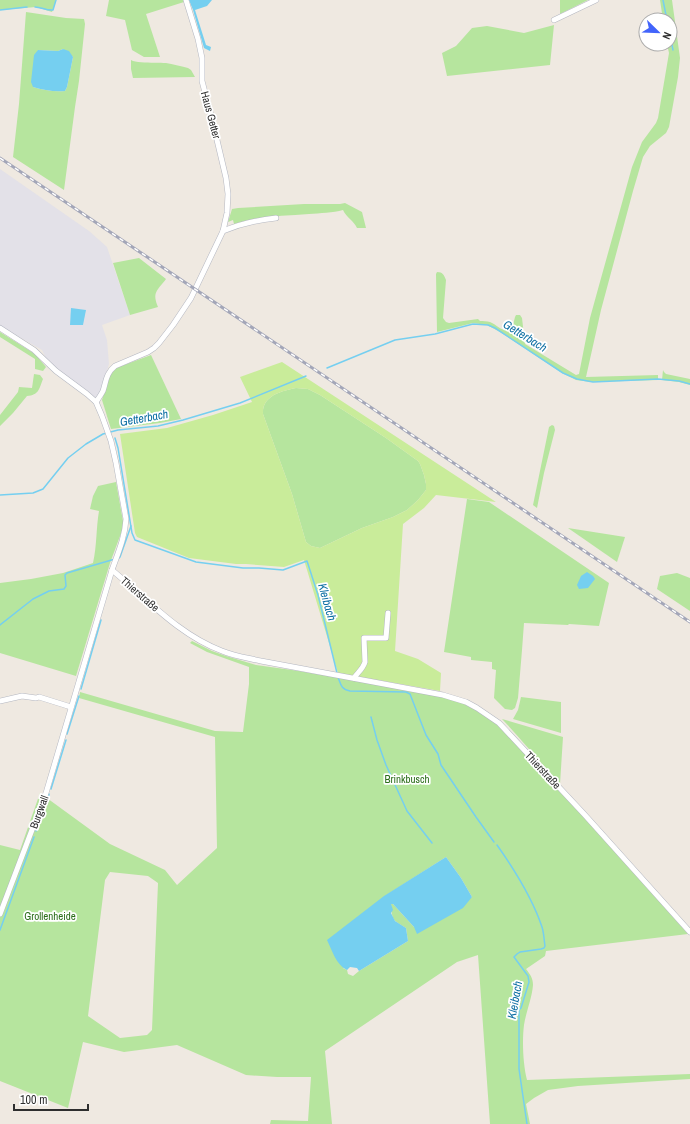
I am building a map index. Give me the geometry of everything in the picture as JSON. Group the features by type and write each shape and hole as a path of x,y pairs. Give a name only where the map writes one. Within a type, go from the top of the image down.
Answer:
{"street":[{"name":"Haus Getter","path":"96,402 102,393 107,377 112,368 154,348 180,315 191,298 223,231 228,205 226,178 202,81 202,58 198,39 186,0"},
{"path":"554,20 596,0"},
{"path":"223,231 247,222 276,218"},
{"name":"Thierstraße","path":"0,328 37,352 56,371 96,402 110,437 126,519 126,528 112,570 178,626 191,636 213,648 237,656 443,695 466,702 477,708 499,723 584,814 690,932"},
{"name":"Burgwall","path":"0,914 46,793 112,570"},
{"path":"354,678 364,666 364,638 386,638 388,613"},
{"path":"0,701 22,696 39,697 71,707"}],"shaded area":[{"path":"0,169 89,231 107,247 130,315 102,325 107,340 109,364 100,393 95,398 59,372 47,360 42,350 0,326"}],"green space":[{"path":"0,0 55,0 55,4 52,12 36,7 0,10"},
{"path":"109,0 183,0 184,2 146,14 160,57 144,57 132,50 125,20 106,16"},
{"path":"560,0 588,0 560,14"},
{"path":"660,0 672,0 674,12 662,12"},
{"path":"26,12 84,19 85,24 79,81 64,190 13,157 19,104","holes":["63,49 73,57 65,91 33,87 38,50 58,51"]},
{"path":"554,25 550,65 447,76 442,53 456,46 472,28 487,26 524,33"},
{"path":"678,44 680,58 678,77 669,127 666,133 650,146 643,157 601,310 586,377 658,375 658,380 591,382 576,380 562,373 487,325 473,323 437,332 437,272 443,274 446,280 443,318 446,322 449,323 478,319 480,321 490,322 503,330 509,330 512,329 516,315 520,315 522,318 525,344 576,375 579,374 590,318 632,167 642,142 658,118 669,53 678,52"},
{"path":"131,60 166,63 188,68 195,77 133,78"},
{"path":"345,203 362,212 366,228 357,228 343,210 326,213 262,218 234,224 233,220 228,222 232,209 238,208"},
{"path":"139,258 166,279 156,292 155,298 158,307 130,315 113,263"},
{"path":"0,332 35,354 46,367 43,371 35,369 35,359 0,337"},
{"path":"151,355 181,419 111,429 102,400 110,375 116,368"},
{"path":"282,362 496,502 436,495 424,508 403,524 395,651 418,659 441,673 440,691 338,673 304,560 284,567 236,564 189,558 137,537 135,533 120,434 167,428 252,402 240,377","holes":["296,388 308,389 320,395 386,438 418,461 426,484 426,490 407,510 393,517 362,528 320,548 311,546 306,542 292,494 263,414 266,403 274,395"]},
{"path":"663,370 666,374 690,379 690,385 662,380"},
{"path":"34,374 40,375 43,379 38,391 27,396 0,426 0,415 18,392 19,387 32,388"},
{"path":"296,388 308,389 320,395 386,438 418,461 424,475 426,490 418,500 407,510 393,517 362,528 320,548 311,546 306,542 292,494 263,414 266,403 274,395"},
{"path":"552,425 554,426 555,430 537,508 533,505 549,427"},
{"path":"116,482 123,528 110,563 76,676 0,653 0,583 63,573 93,563 99,511 90,509 93,496 98,486"},
{"path":"467,499 489,502 609,583 599,626 524,623 518,698 515,708 512,710 505,709 494,698 496,670 492,669 492,662 471,660 471,657 444,652"},
{"path":"568,528 625,537 617,562"},
{"path":"677,573 690,578 690,611 657,589 660,576"},
{"path":"192,641 212,651 256,665 443,696 476,709 498,724 621,858 688,934 546,951 545,956 526,969 531,976 533,985 523,1031 524,1060 527,1080 690,1074 690,1079 578,1086 548,1090 526,1104 530,1124 490,1124 478,955 457,962 325,1051 332,1124 270,1124 271,1120 308,1121 311,1077 246,1075 177,1045 124,1052 83,1042 68,1108 0,1081 0,845 20,850 40,793 110,844 165,870 177,885 217,848 215,737 79,698 80,692 215,731 243,732 249,684 249,667 207,652 190,643","holes":["446,857 472,897 414,927 393,904 391,904 393,917 406,928 408,941 353,976 348,974 347,970 343,968 385,896","110,872 148,876 158,883 152,1030 147,1035 120,1038 88,1016 105,880"]},
{"path":"521,697 561,702 561,733 513,719 518,710"},
{"path":"502,719 563,737 560,784 517,735"}],"water":[{"path":"189,0 212,0 207,6 195,10 206,45 211,47 210,51 204,48"},
{"path":"63,49 69,51 73,57 65,91 33,87 31,82 34,55 38,50 58,51"},
{"path":"71,308 86,310 83,325 70,325"},
{"path":"587,572 595,579 588,588 579,589 577,585 581,576"},
{"path":"446,857 472,897 463,908 417,934 414,927 393,904 391,904 393,910 391,913 395,921 406,928 408,941 359,971 357,968 350,967 347,970 343,968 335,957 327,940 384,896"}],"waterway":[{"path":"35,7 53,10 56,0"},
{"path":"663,0 665,12"},
{"path":"0,10 27,7"},
{"name":"Getterbach","path":"327,368 395,340 435,334 473,324 488,325 495,328 563,373 577,379 593,382 658,379 679,381 690,384"},
{"name":"Getterbach","path":"0,495 33,493 43,489 68,458 86,444 103,434 118,430 158,426 183,420 240,403 306,376"},
{"name":"Kleibach","path":"115,438 132,533 135,540 196,562 243,568 283,570 307,561 318,595 337,673"},
{"path":"119,558 131,526"},
{"path":"0,625 33,599 49,591 64,589 66,586 65,575 67,573 115,559"},
{"path":"81,689 101,620"},
{"name":"Kleibach","path":"338,677 343,688 350,691 406,692 410,694 426,735 438,754 441,765 494,842"},
{"path":"67,734 79,696"},
{"path":"371,717 386,765 407,811 432,843"},
{"path":"51,789 66,740"},
{"path":"48,798 49,794"},
{"path":"36,831 46,802"},
{"path":"0,930 34,837"},
{"name":"Kleibach","path":"497,845 516,874 534,906 543,929 545,946 541,949 520,952 514,957 528,976 529,982 521,1008 519,1010 519,1069 527,1124"}],"railway":[{"path":"0,158 690,622"}],"park label":[{"name":"Brinkbusch","path":"407,779"},
{"name":"Grollenheide","path":"50,916"}]}
